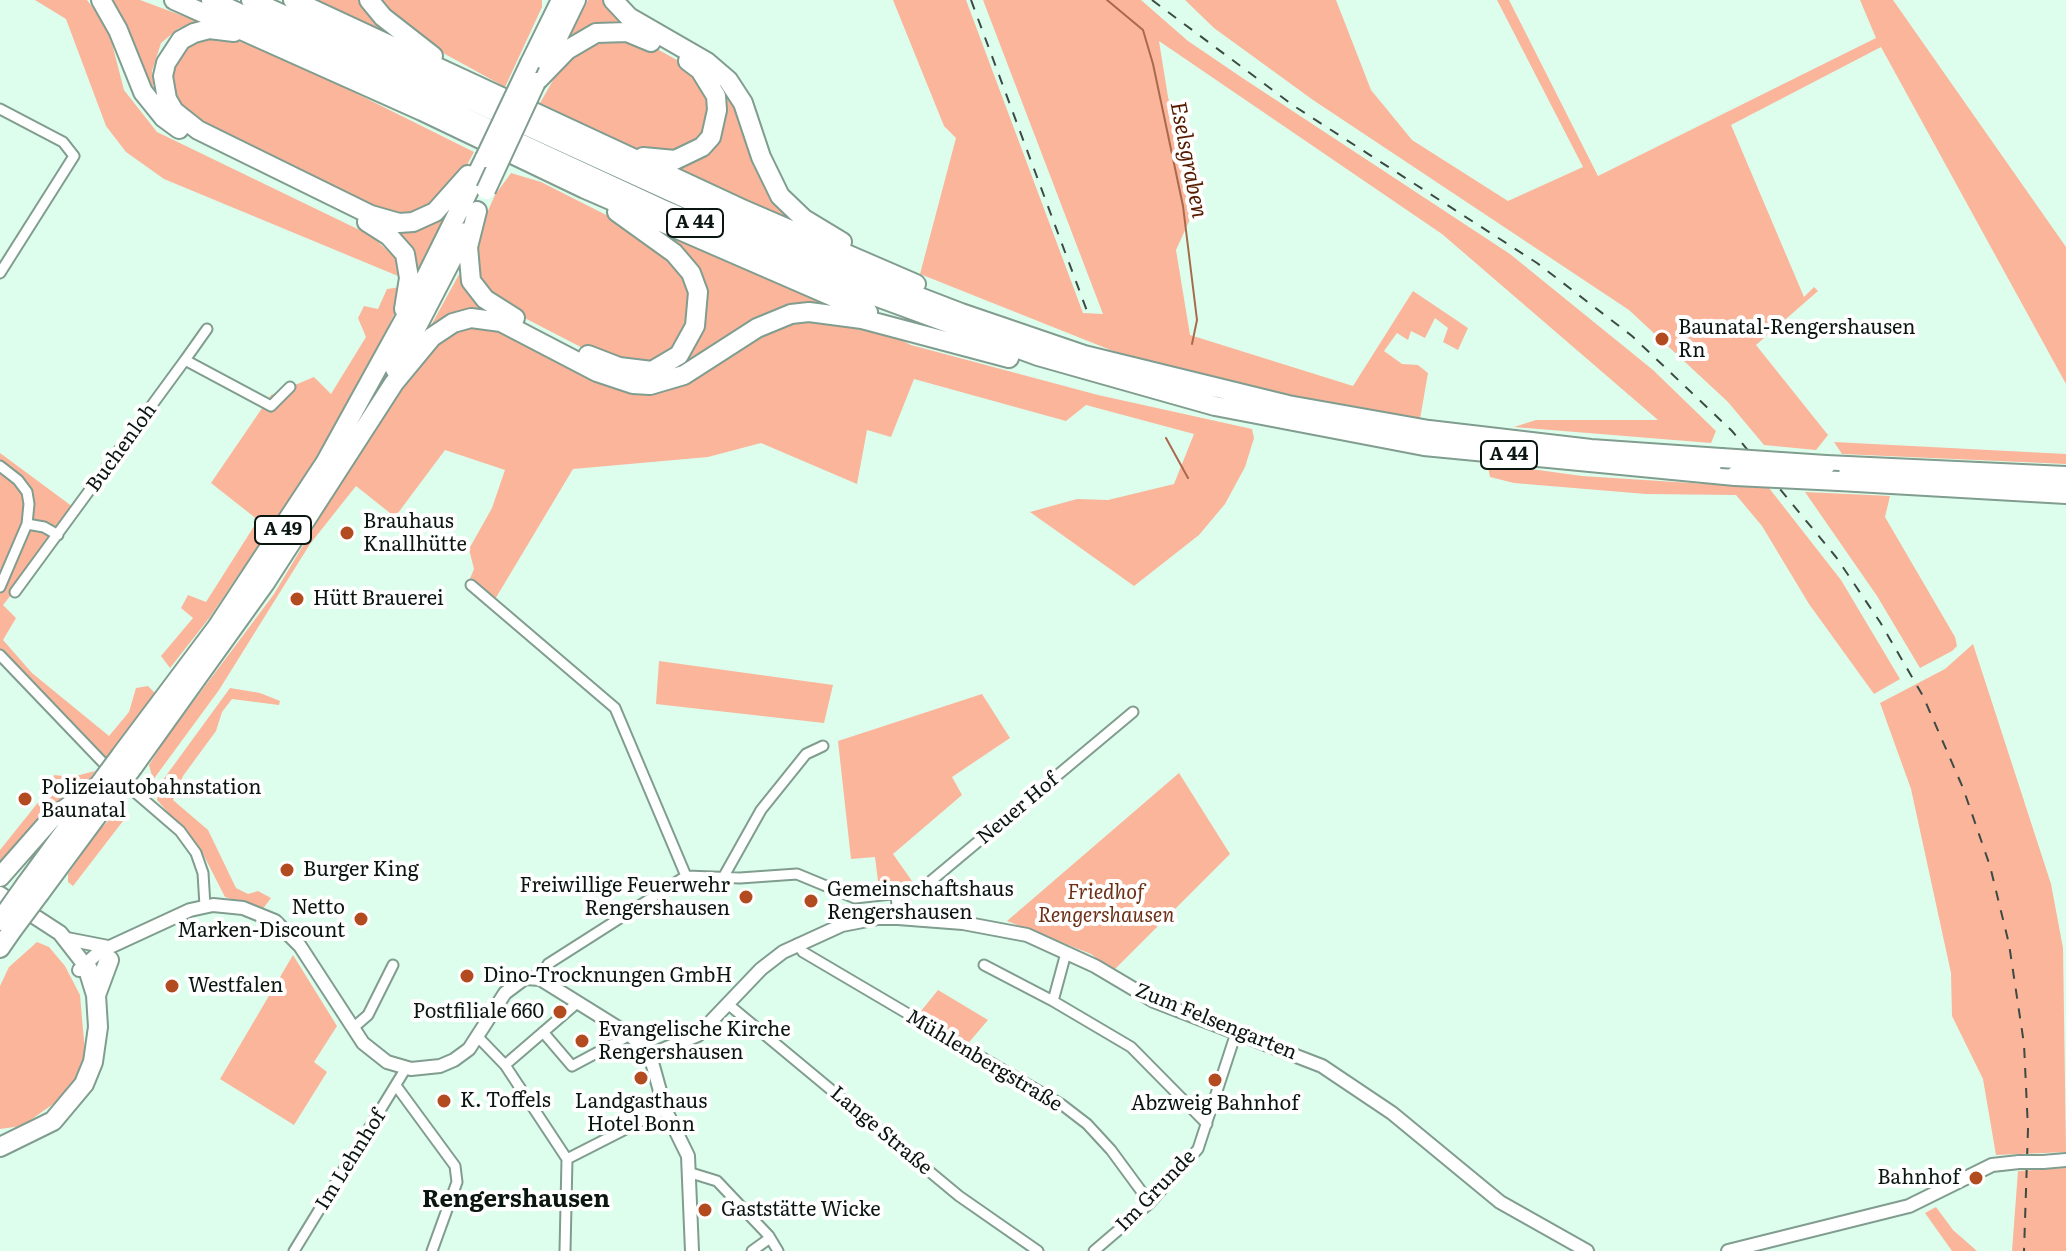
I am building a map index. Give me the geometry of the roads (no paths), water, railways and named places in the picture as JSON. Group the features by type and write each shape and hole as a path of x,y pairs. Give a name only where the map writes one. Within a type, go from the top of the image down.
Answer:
{"highway":[{"path":"101,0 112,17 143,92 164,118 243,162 368,222 399,245 408,266 406,303 381,363"},
{"path":"174,0 780,276 940,339"},
{"name":"A 44","path":"211,0 660,208 812,273 1038,356 1160,384 1429,430 1591,449 1826,465 2066,476"},
{"name":"A 44","path":"251,0 805,253 1160,384 1284,421 1424,446 1735,476 2066,494"},
{"path":"293,0 606,146 914,283 1160,384"},
{"path":"369,0 399,30 475,84"},
{"path":"549,23 550,0"},
{"name":"A 49","path":"0,948 6,926 104,791 265,583 367,421 477,211 474,183 485,158 538,72 549,23 561,0"},
{"name":"A 49","path":"127,761 260,566 325,463 381,363 474,183 576,0"},
{"path":"613,0 629,17 707,62 728,80 743,103 766,171 789,207 914,283"},
{"path":"264,39 209,29 181,40 171,52 163,76 167,99 174,111 198,130 387,221 399,223 425,218 474,183"},
{"path":"538,72 580,40 612,30 642,37 689,62 709,83 717,110 711,137 702,147 675,160 640,156 606,146"},
{"path":"477,211 468,247 467,269 471,281 485,299 597,359 635,370 652,371 679,355 695,326 698,292 691,273 674,253 585,189"},
{"path":"367,421 432,337 453,323 471,318 501,322 597,372 633,384 650,385 684,375 757,328 791,314 833,313 1086,379 1160,384"},
{"path":"0,877 52,818 104,791"},
{"path":"96,995 110,953"},
{"path":"0,1147 53,1121 77,1095 93,1062 98,1015 96,995 84,968"},
{"path":"84,968 98,1015"},
{"path":"0,1140 22,1138"}],"main road":[{"path":"0,894 48,923 67,939 84,968"},
{"path":"0,904 45,931 84,968"}],"street":[{"path":"0,109 63,142 74,156 0,273"},
{"name":"Buchenloh","path":"15,592 207,329"},
{"path":"185,360 271,406 290,387"},
{"path":"0,466 27,492 27,524 0,587"},
{"path":"27,524 44,527 58,535"},
{"path":"471,585 615,708 686,876 548,964 540,979"},
{"path":"0,655 73,736 180,831 196,853 203,873 205,906"},
{"name":"Neuer Hof","path":"686,876 740,878 797,874 855,898 919,891 1133,712"},
{"path":"724,876 761,810 806,754 823,746"},
{"path":"896,894 898,918"},
{"path":"876,897 878,918"},
{"path":"84,968 177,915 205,906 235,906 275,921 307,955 353,1028 374,1053 387,1062 406,1068 440,1066 469,1049 514,984 525,978 540,979 630,1035 650,1055 665,1109 688,1156 692,1251"},
{"name":"Zum Felsengarten","path":"650,1055 698,1035 761,969 797,944 842,925 878,918 898,918 963,923 1027,935 1154,1001 1322,1066 1392,1113 1500,1202 1587,1251"},
{"path":"67,939 110,953"},
{"name":"Mühlenbergstraße","path":"797,944 803,952 1061,1104 1087,1124 1111,1150 1150,1203"},
{"path":"1053,1001 1066,953"},
{"path":"353,1028 368,1015 393,965"},
{"path":"984,965 1053,1001 1141,1054 1207,1124"},
{"path":"505,1065 577,1003"},
{"name":"Lange Straße","path":"729,1005 959,1196 1038,1251"},
{"path":"543,1032 572,1066 630,1035"},
{"name":"Im Grunde","path":"1094,1251 1150,1203 1189,1162 1204,1137 1236,1033"},
{"path":"477,1036 505,1065 567,1159 565,1251"},
{"name":"Im Lehnhof","path":"294,1251 406,1068"},
{"path":"397,1087 455,1166 457,1182 432,1251"},
{"path":"567,1159 665,1109"},
{"path":"1728,1251 1909,1206 1939,1194 1992,1165 2066,1160"},
{"path":"691,1173 717,1181 770,1238 778,1251"},
{"path":"752,1251 770,1238"}],"waterway":[{"name":"Eselsgraben","path":"1107,0 1143,30 1153,64 1183,206 1197,320 1192,344"},
{"name":"Eselsgraben","path":"1166,438 1188,478"}],"railway":[{"path":"971,0 1087,311"},
{"path":"1152,0 1294,106 1537,263 1632,336 1732,431 1836,557 1880,622 1923,696 1963,788 1990,866 2009,944 2024,1044 2028,1129 2024,1251"}],"place":[{"name":"Baunatal-Rengershausen Rn","path":"1662,339"},
{"name":"Brauhaus Knallhütte","path":"347,533"},
{"name":"Hütt Brauerei","path":"297,599"},
{"name":"Polizeiautobahnstation Baunatal","path":"25,799"},
{"name":"Burger King","path":"287,870"},
{"name":"Freiwillige Feuerwehr Rengershausen","path":"746,897"},
{"name":"Gemeinschaftshaus Rengershausen","path":"811,901"},
{"name":"Netto Marken-Discount","path":"361,919"},
{"name":"Dino-Trocknungen GmbH","path":"467,976"},
{"name":"Westfalen","path":"172,986"},
{"name":"Postfiliale 660","path":"560,1012"},
{"name":"Evangelische Kirche Rengershausen","path":"582,1041"},
{"name":"Landgasthaus Hotel Bonn","path":"641,1078"},
{"name":"Abzweig Bahnhof","path":"1215,1080"},
{"name":"K. Toffels","path":"444,1101"},
{"name":"Bahnhof","path":"1976,1178"},
{"name":"Gaststätte Wicke","path":"705,1210"}],"district":[{"name":"Rengershausen","path":"516,1200"}],"park label":[{"name":"Friedhof Rengershausen","path":"1106,904"}]}
